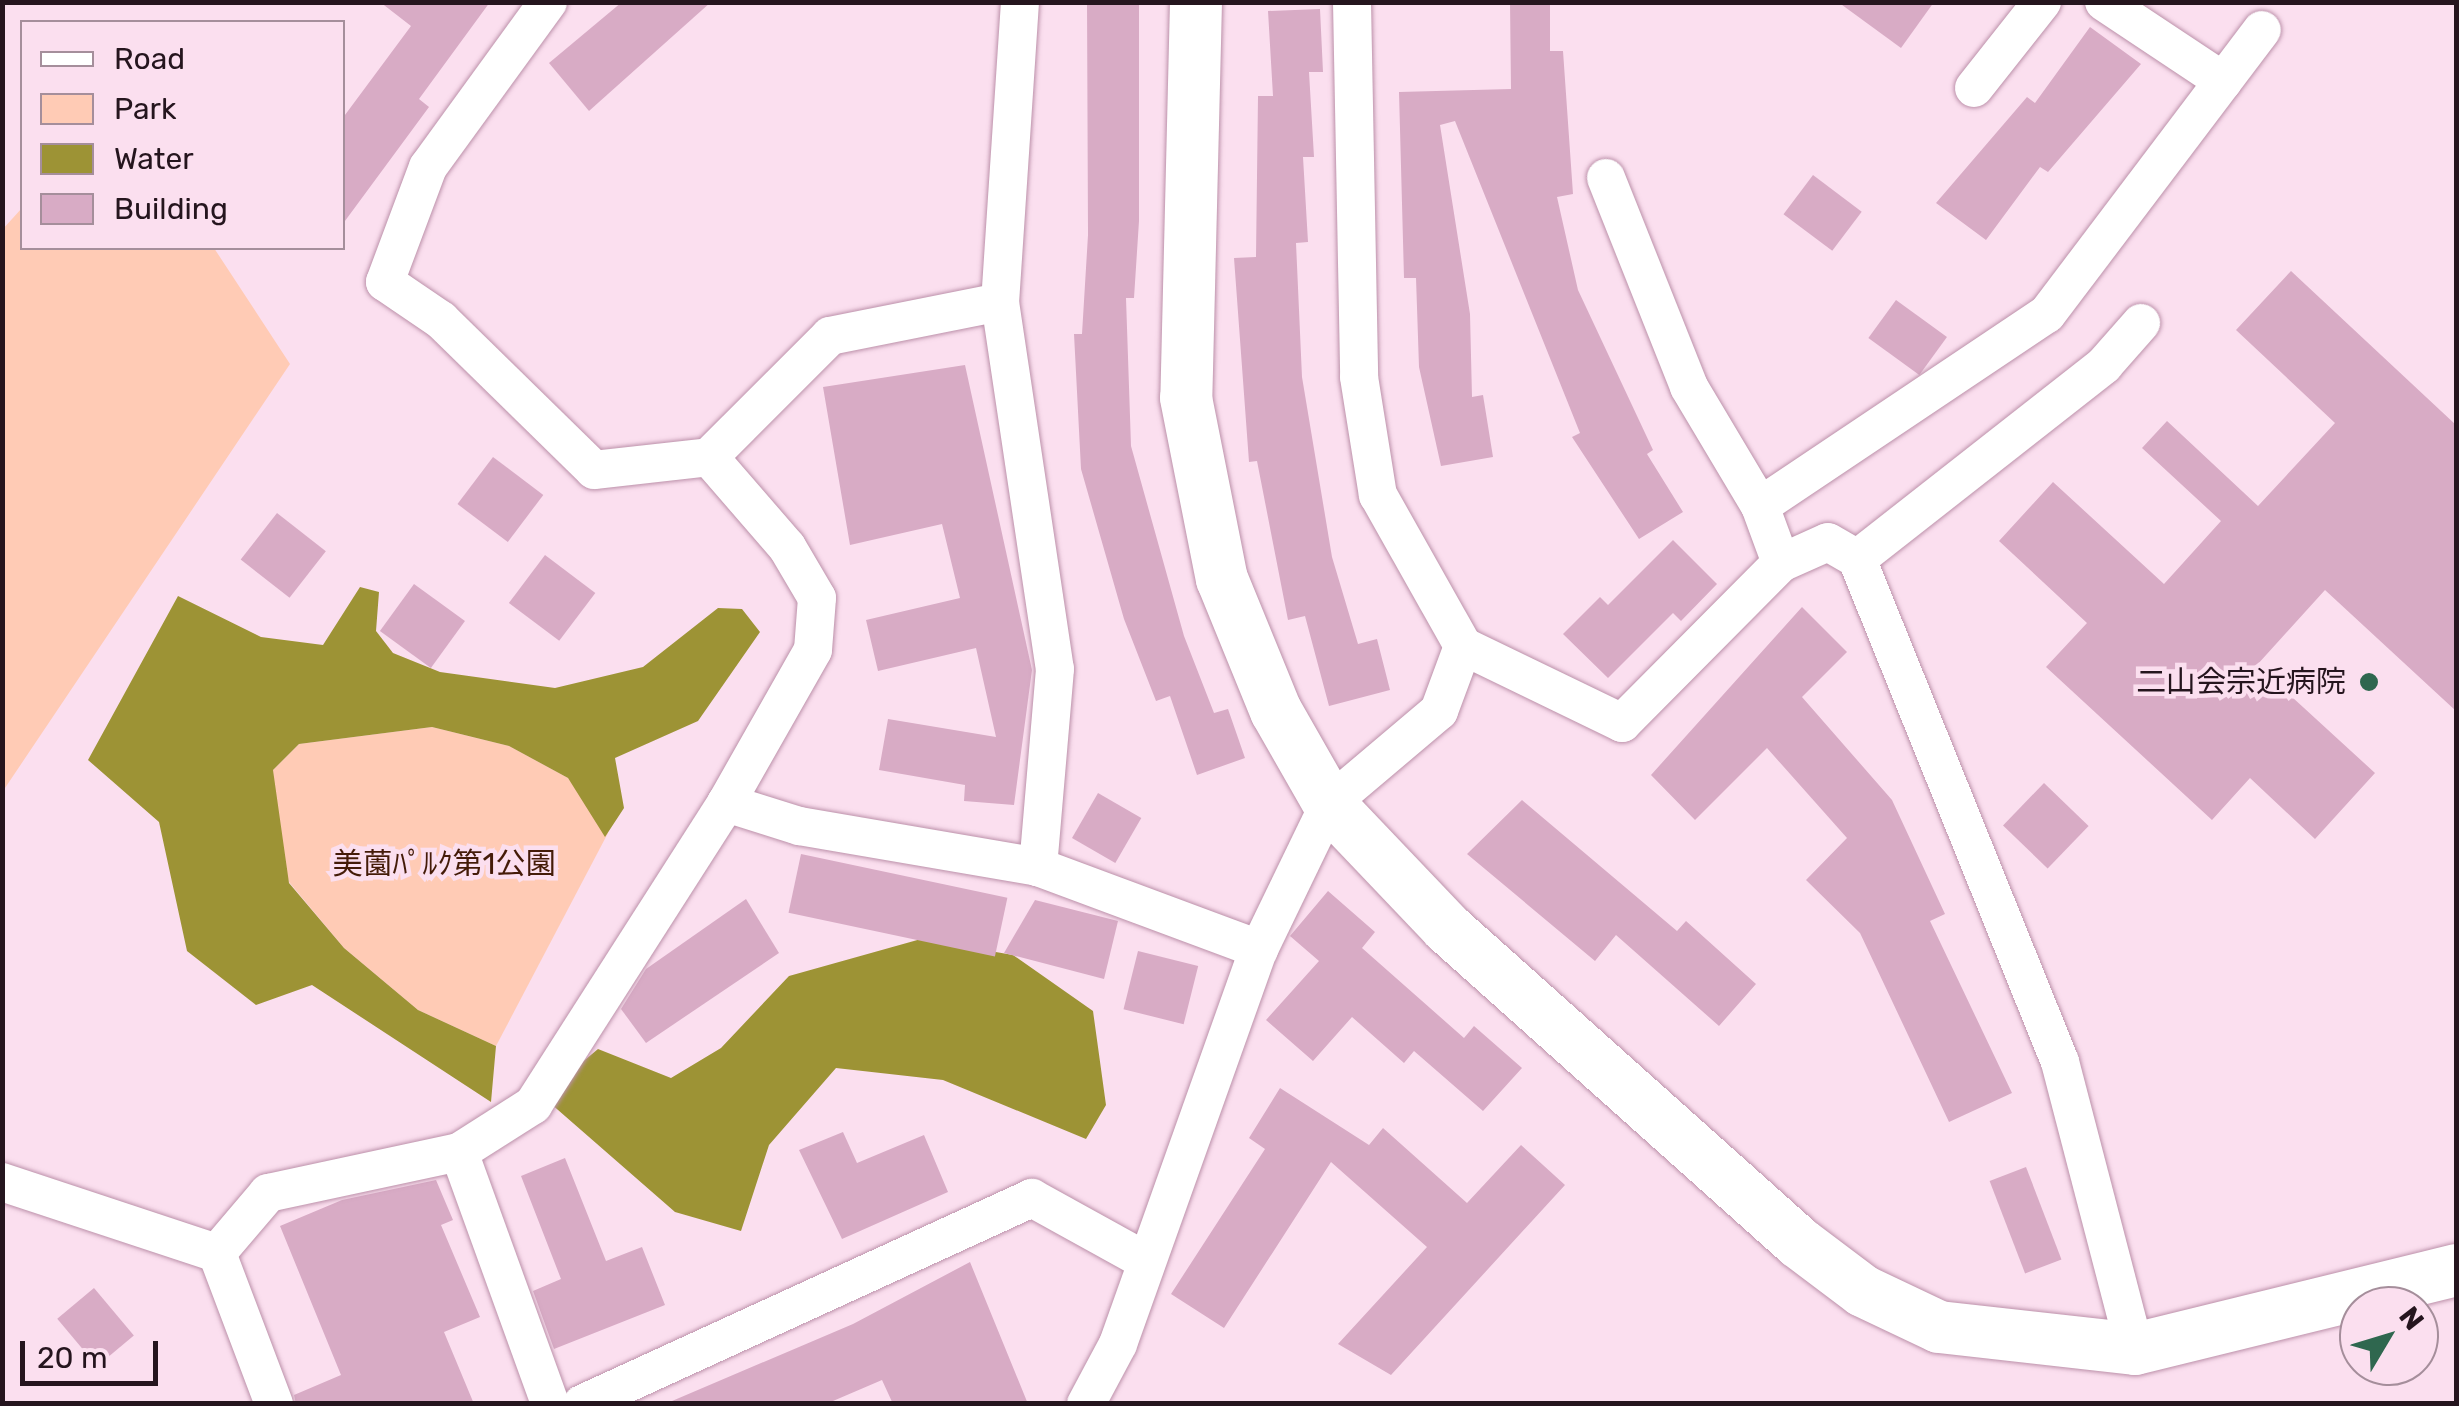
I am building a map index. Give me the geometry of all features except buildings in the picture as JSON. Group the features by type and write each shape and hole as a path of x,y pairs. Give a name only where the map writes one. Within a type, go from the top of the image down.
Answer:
{"street":[{"path":"548,2 428,168 385,282 441,320 594,470 709,457 830,336 1000,302"},
{"path":"1020,2 1000,302 1056,669 1038,867"},
{"path":"1196,2 1186,398 1222,579 1276,711 1328,804 1447,928 1863,1292 1939,1327 2135,1349 2456,1270"},
{"path":"1352,2 1359,377 1378,495 1462,646 1622,723 1781,563 1828,542 1857,560 2060,1062 2135,1349"},
{"path":"1974,88 2042,2"},
{"path":"2104,2 2223,81"},
{"path":"1760,506 2047,314 2262,30"},
{"path":"1606,178 1689,387 1760,506 1781,563"},
{"path":"1857,560 2104,365 2142,323"},
{"path":"217,1253 268,1194 460,1152 533,1104 726,803 812,650 817,598 787,547 709,457"},
{"path":"1086,1404 1146,1262 1259,949 1328,804 1439,711 1462,646"},
{"path":"726,803 799,826 1038,867 1259,949"},
{"path":"460,1152 550,1404"},
{"path":"2,1182 217,1253"},
{"path":"582,1404 1032,1198 1146,1262"},
{"path":"217,1253 274,1404"}],"green space":[{"path":"20,210 20,250 215,250 290,364 3,791 2,230"},
{"name":"美薗ﾊﾟﾙｸ第1公園","path":"432,727 509,746 568,778 608,833 496,1046 418,1010 344,948 289,882 275,833 273,770 299,744"}],"water":[{"path":"360,587 379,592 376,631 393,653 440,672 555,688 643,667 718,608 742,609 760,632 698,721 615,758 624,808 605,837 568,778 509,746 432,727 299,744 273,770 289,883 344,948 418,1010 496,1046 491,1102 312,985 256,1005 187,951 159,822 88,760 178,596 261,637 323,645"},
{"path":"921,939 1013,955 1093,1011 1106,1105 1086,1139 943,1080 836,1068 769,1145 741,1231 675,1212 542,1096 598,1049 671,1078 721,1048 789,976"}],"place":[{"name":"二山会宗近病院","path":"2369,682"}]}
